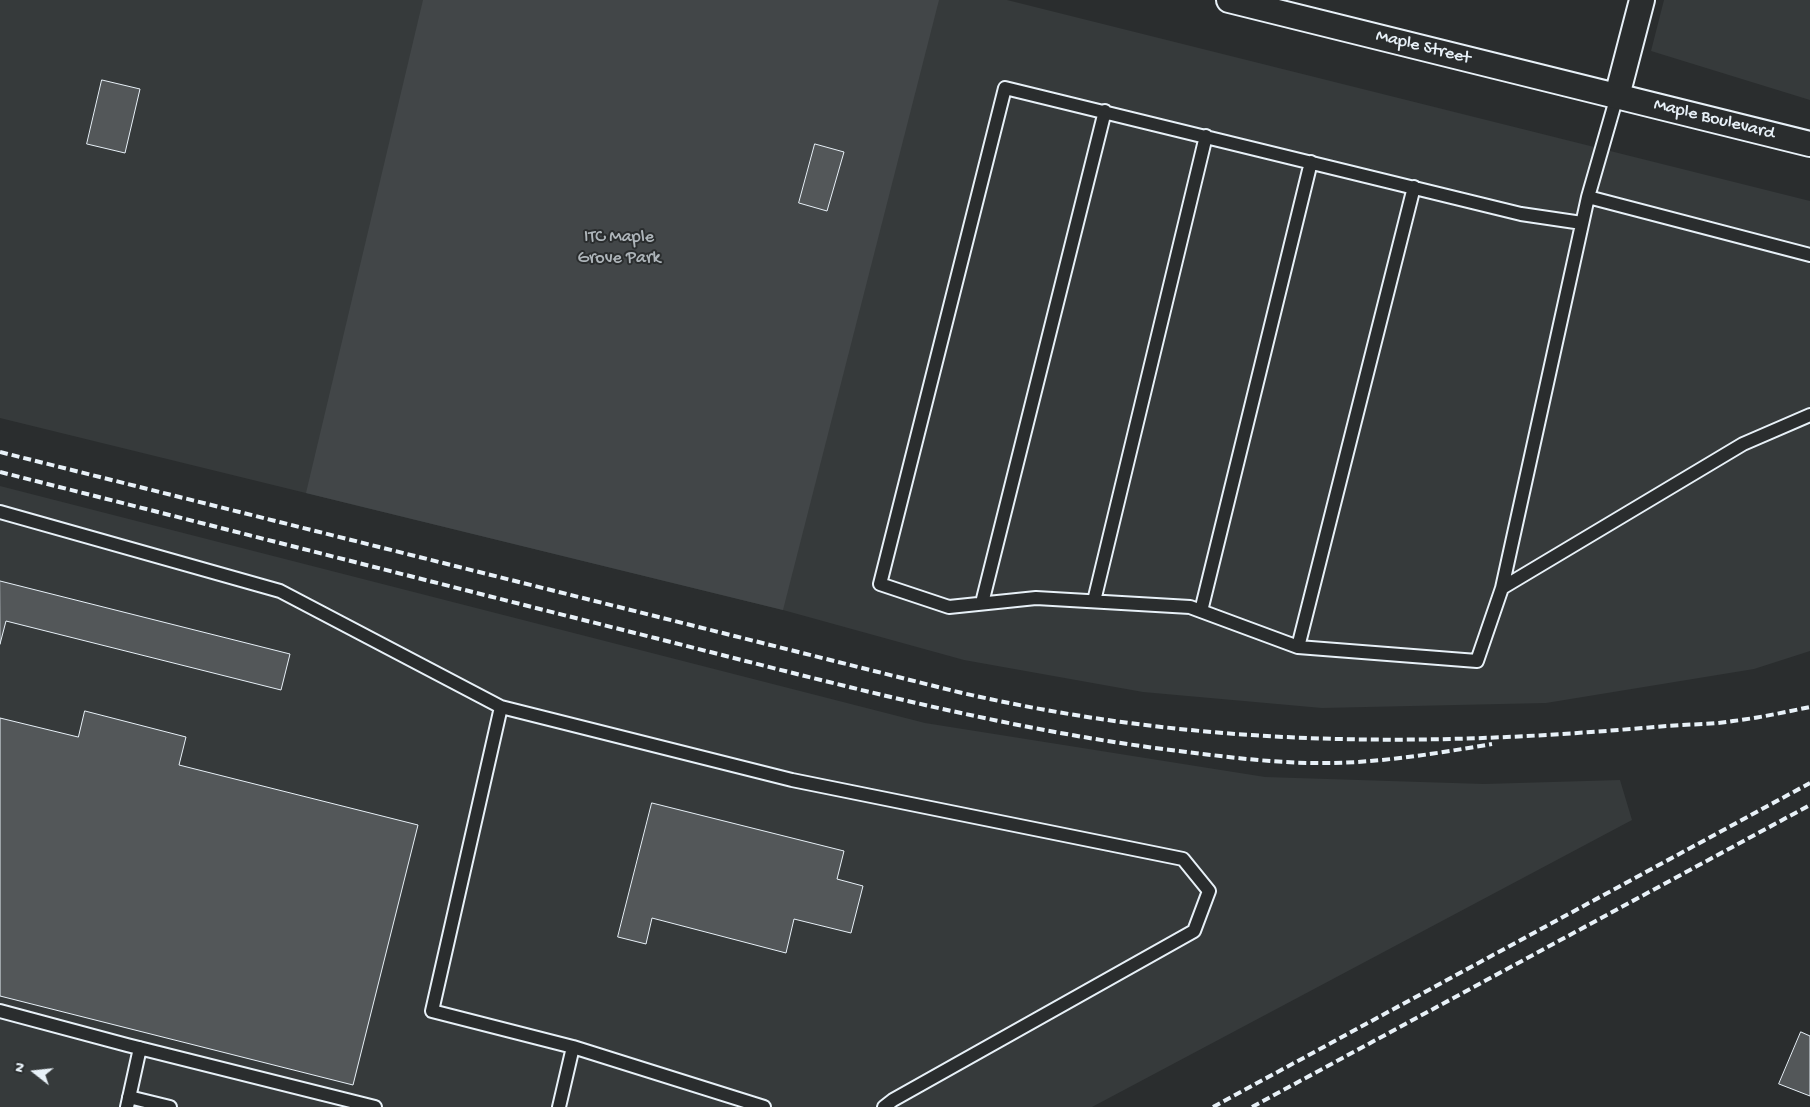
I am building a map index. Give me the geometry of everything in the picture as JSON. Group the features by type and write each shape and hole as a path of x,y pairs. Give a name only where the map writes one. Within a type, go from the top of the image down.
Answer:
{"street":[{"name":"Maple Street","path":"1229,0 1617,96"},
{"path":"1617,96 1642,0"},
{"name":"Maple Boulevard","path":"1617,96 1810,144"}],"lane":[{"path":"1582,223 1522,214 1005,88 880,584 950,607 1036,598 1190,607 1298,647 1477,661 1502,588 1588,197 1617,96"},
{"path":"982,604 1105,111"},
{"path":"1094,601 1206,136"},
{"path":"1201,611 1311,162"},
{"path":"1298,647 1414,188"},
{"path":"1588,197 1810,255"},
{"path":"1502,588 1743,444 1810,415"},
{"path":"0,512 280,592 501,707 792,780 1183,859 1209,891 1194,931 892,1100 884,1107"},
{"path":"501,707 432,1011 573,1047 764,1107"},
{"path":"0,1011 375,1107"},
{"path":"559,1107 573,1047"},
{"path":"140,1048 128,1102 170,1107"}],"shaded area":[{"path":"0,0 1007,0 1810,201 1810,651 1754,669 1546,703 1322,708 1143,692 964,660 783,610 0,418"},
{"path":"1664,0 1810,0 1810,100 1651,51"},
{"path":"0,486 925,723 1265,777 1484,784 1620,780 1632,820 1092,1107 0,1107"}],"green space":[{"name":"ITC Maple Grove Park","path":"423,0 939,0 783,610 306,493"}],"building":[{"path":"102,80 140,89 125,153 87,144"},
{"path":"815,144 844,152 827,211 799,203"},
{"path":"0,581 290,654 281,690 6,621 0,644"},
{"path":"85,711 186,737 179,765 418,825 353,1085 0,996 0,718 78,737"},
{"path":"652,803 844,851 837,879 863,886 851,933 794,919 786,953 652,918 646,944 618,937"},
{"path":"1801,1032 1810,1036 1810,1096 1779,1084"}],"railway":[{"path":"0,452 954,691 1034,708 1113,721 1271,736 1429,739 1510,737 1714,723 1810,707"},
{"path":"0,472 853,688 1053,732 1187,752 1296,763 1372,761 1492,744"},
{"path":"1213,1107 1810,783"},
{"path":"1252,1107 1810,805"}]}
